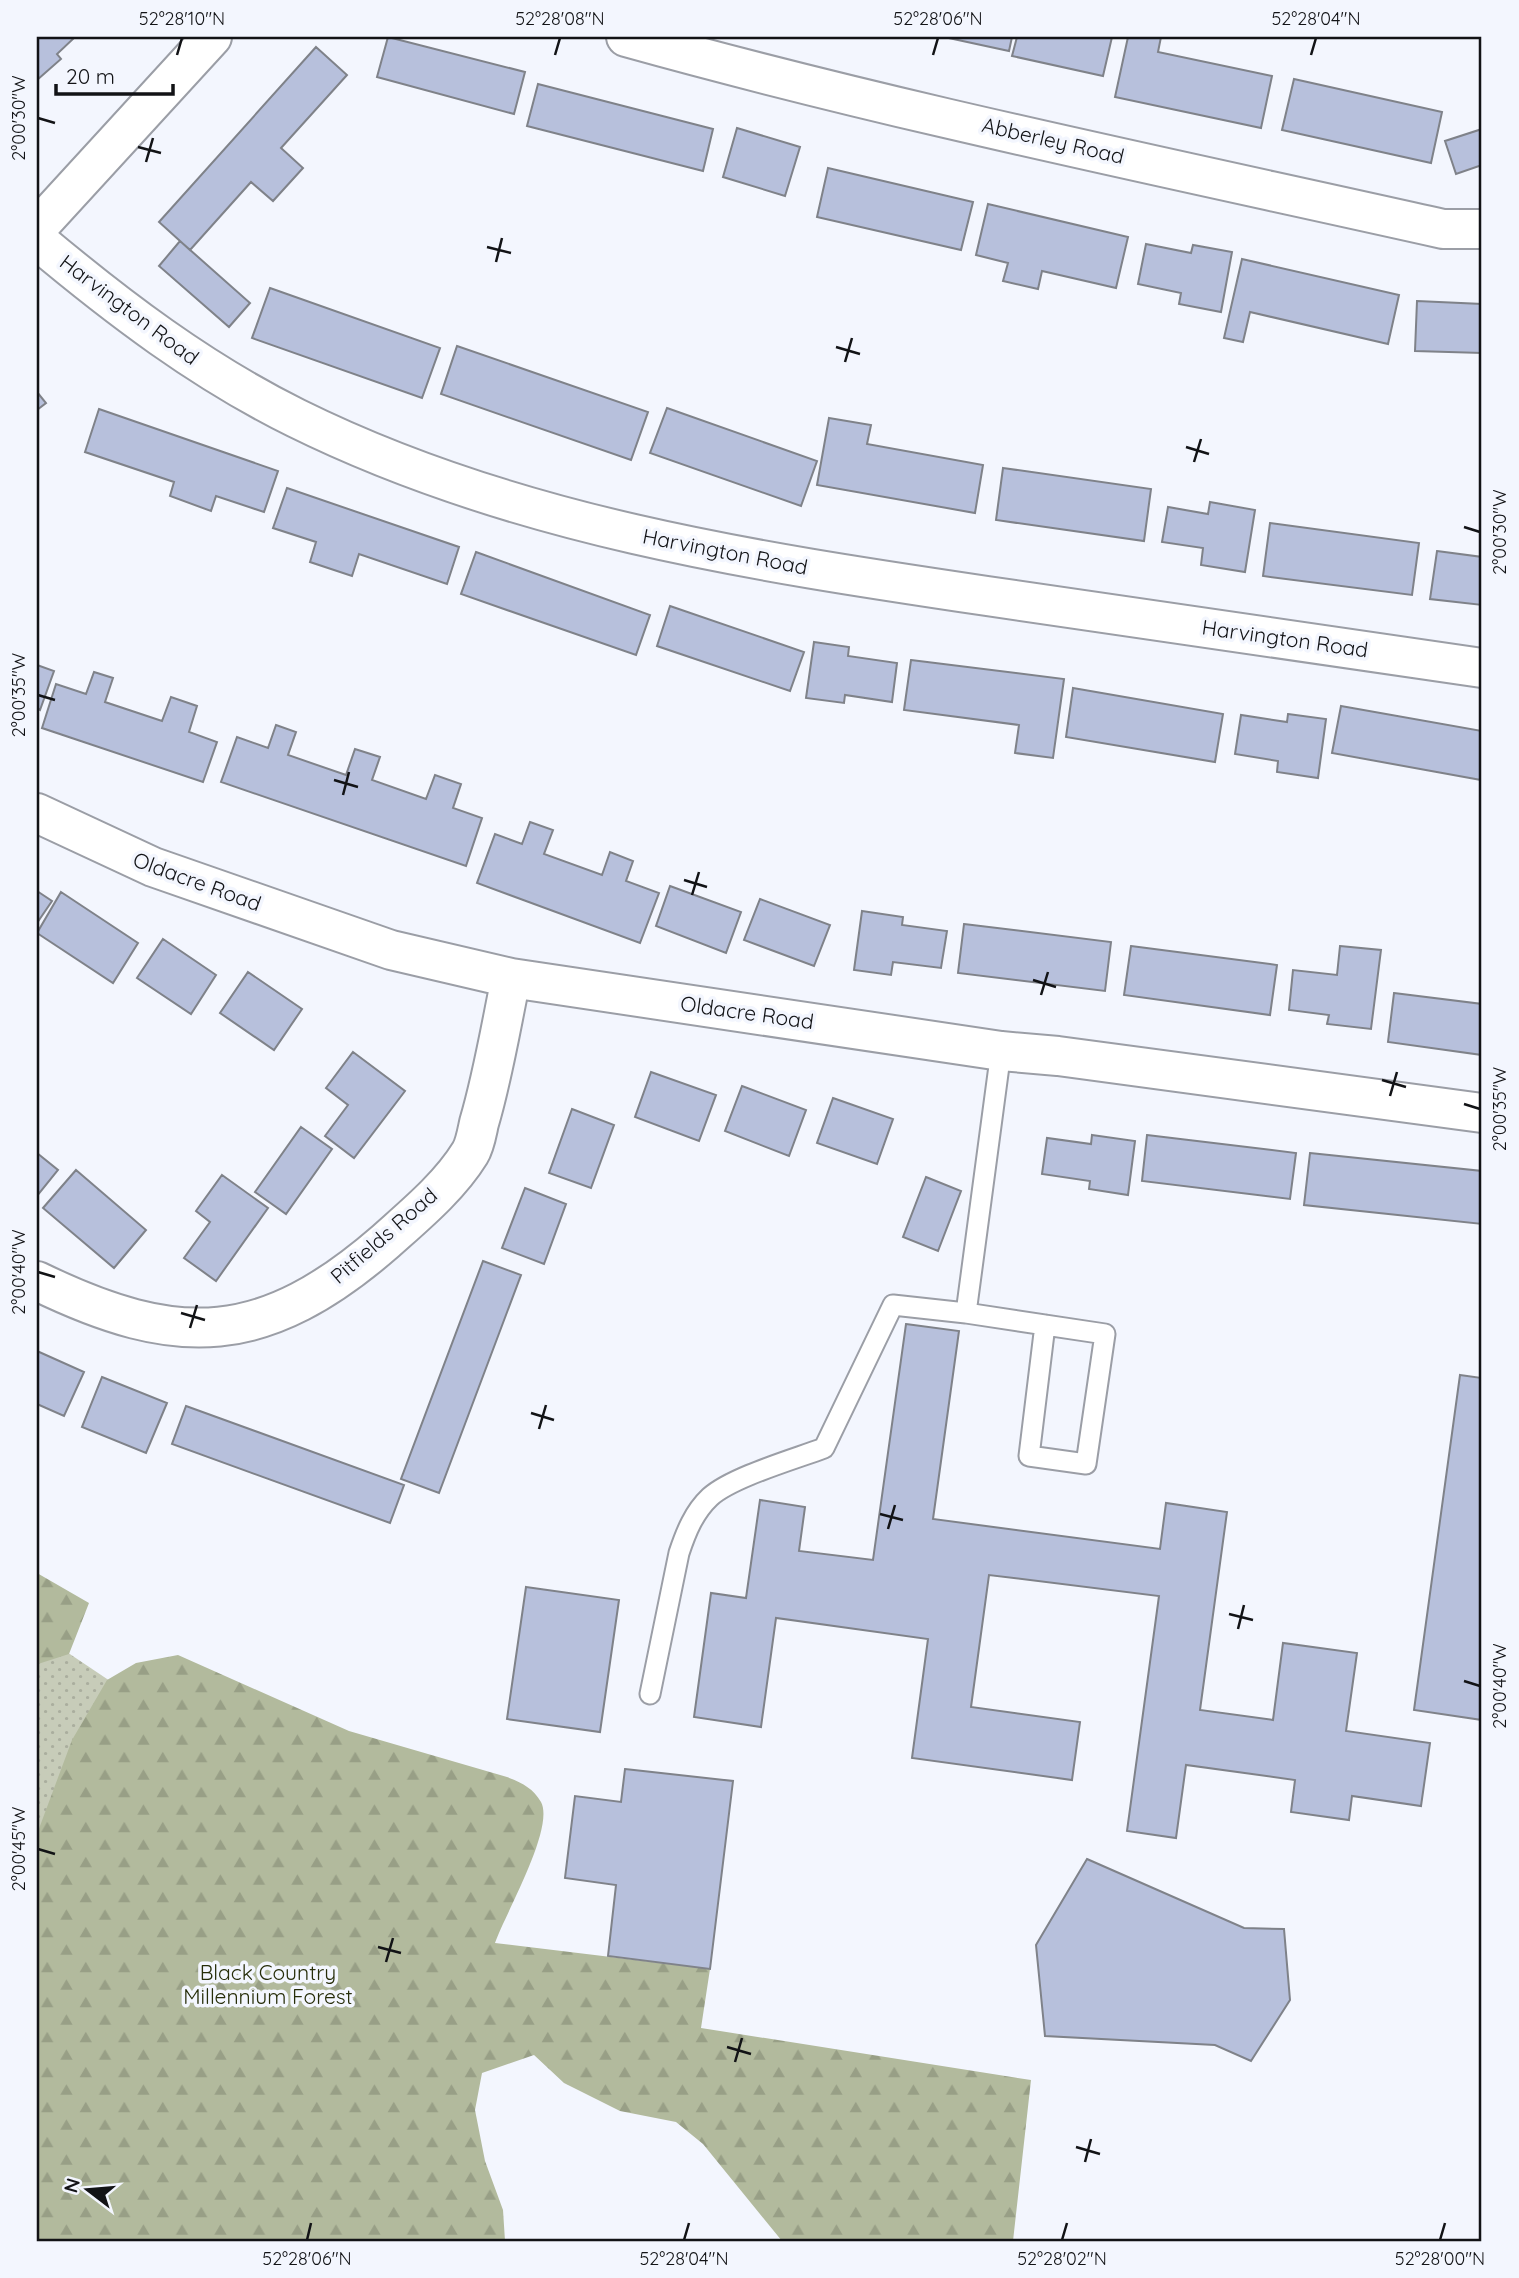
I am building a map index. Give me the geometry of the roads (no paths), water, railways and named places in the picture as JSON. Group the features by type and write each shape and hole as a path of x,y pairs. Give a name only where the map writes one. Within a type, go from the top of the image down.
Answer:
{"street":[{"path":"37,228 212,37"},
{"name":"Abberley Road","path":"626,37 779,79 1443,229 1482,229"},
{"name":"Harvington Road","path":"37,240 173,348 295,418 405,467 549,515 746,559 1482,668"},
{"name":"Oldacre Road","path":"37,813 152,867 228,895 391,950 511,978 1001,1051 1482,1113"},
{"name":"Pitfields Road","path":"37,1281 126,1318 183,1329 236,1325 286,1310 346,1275 424,1208 471,1152 484,1107 511,978"}],"lane":[{"path":"966,1313 1001,1051"},
{"path":"650,1694 686,1531 703,1504 724,1488 824,1448 892,1305 966,1313 1105,1334 1086,1464 1029,1456 1045,1325"}],"park label":[{"name":"Black Country Millennium Forest","path":"268,1985"}]}
